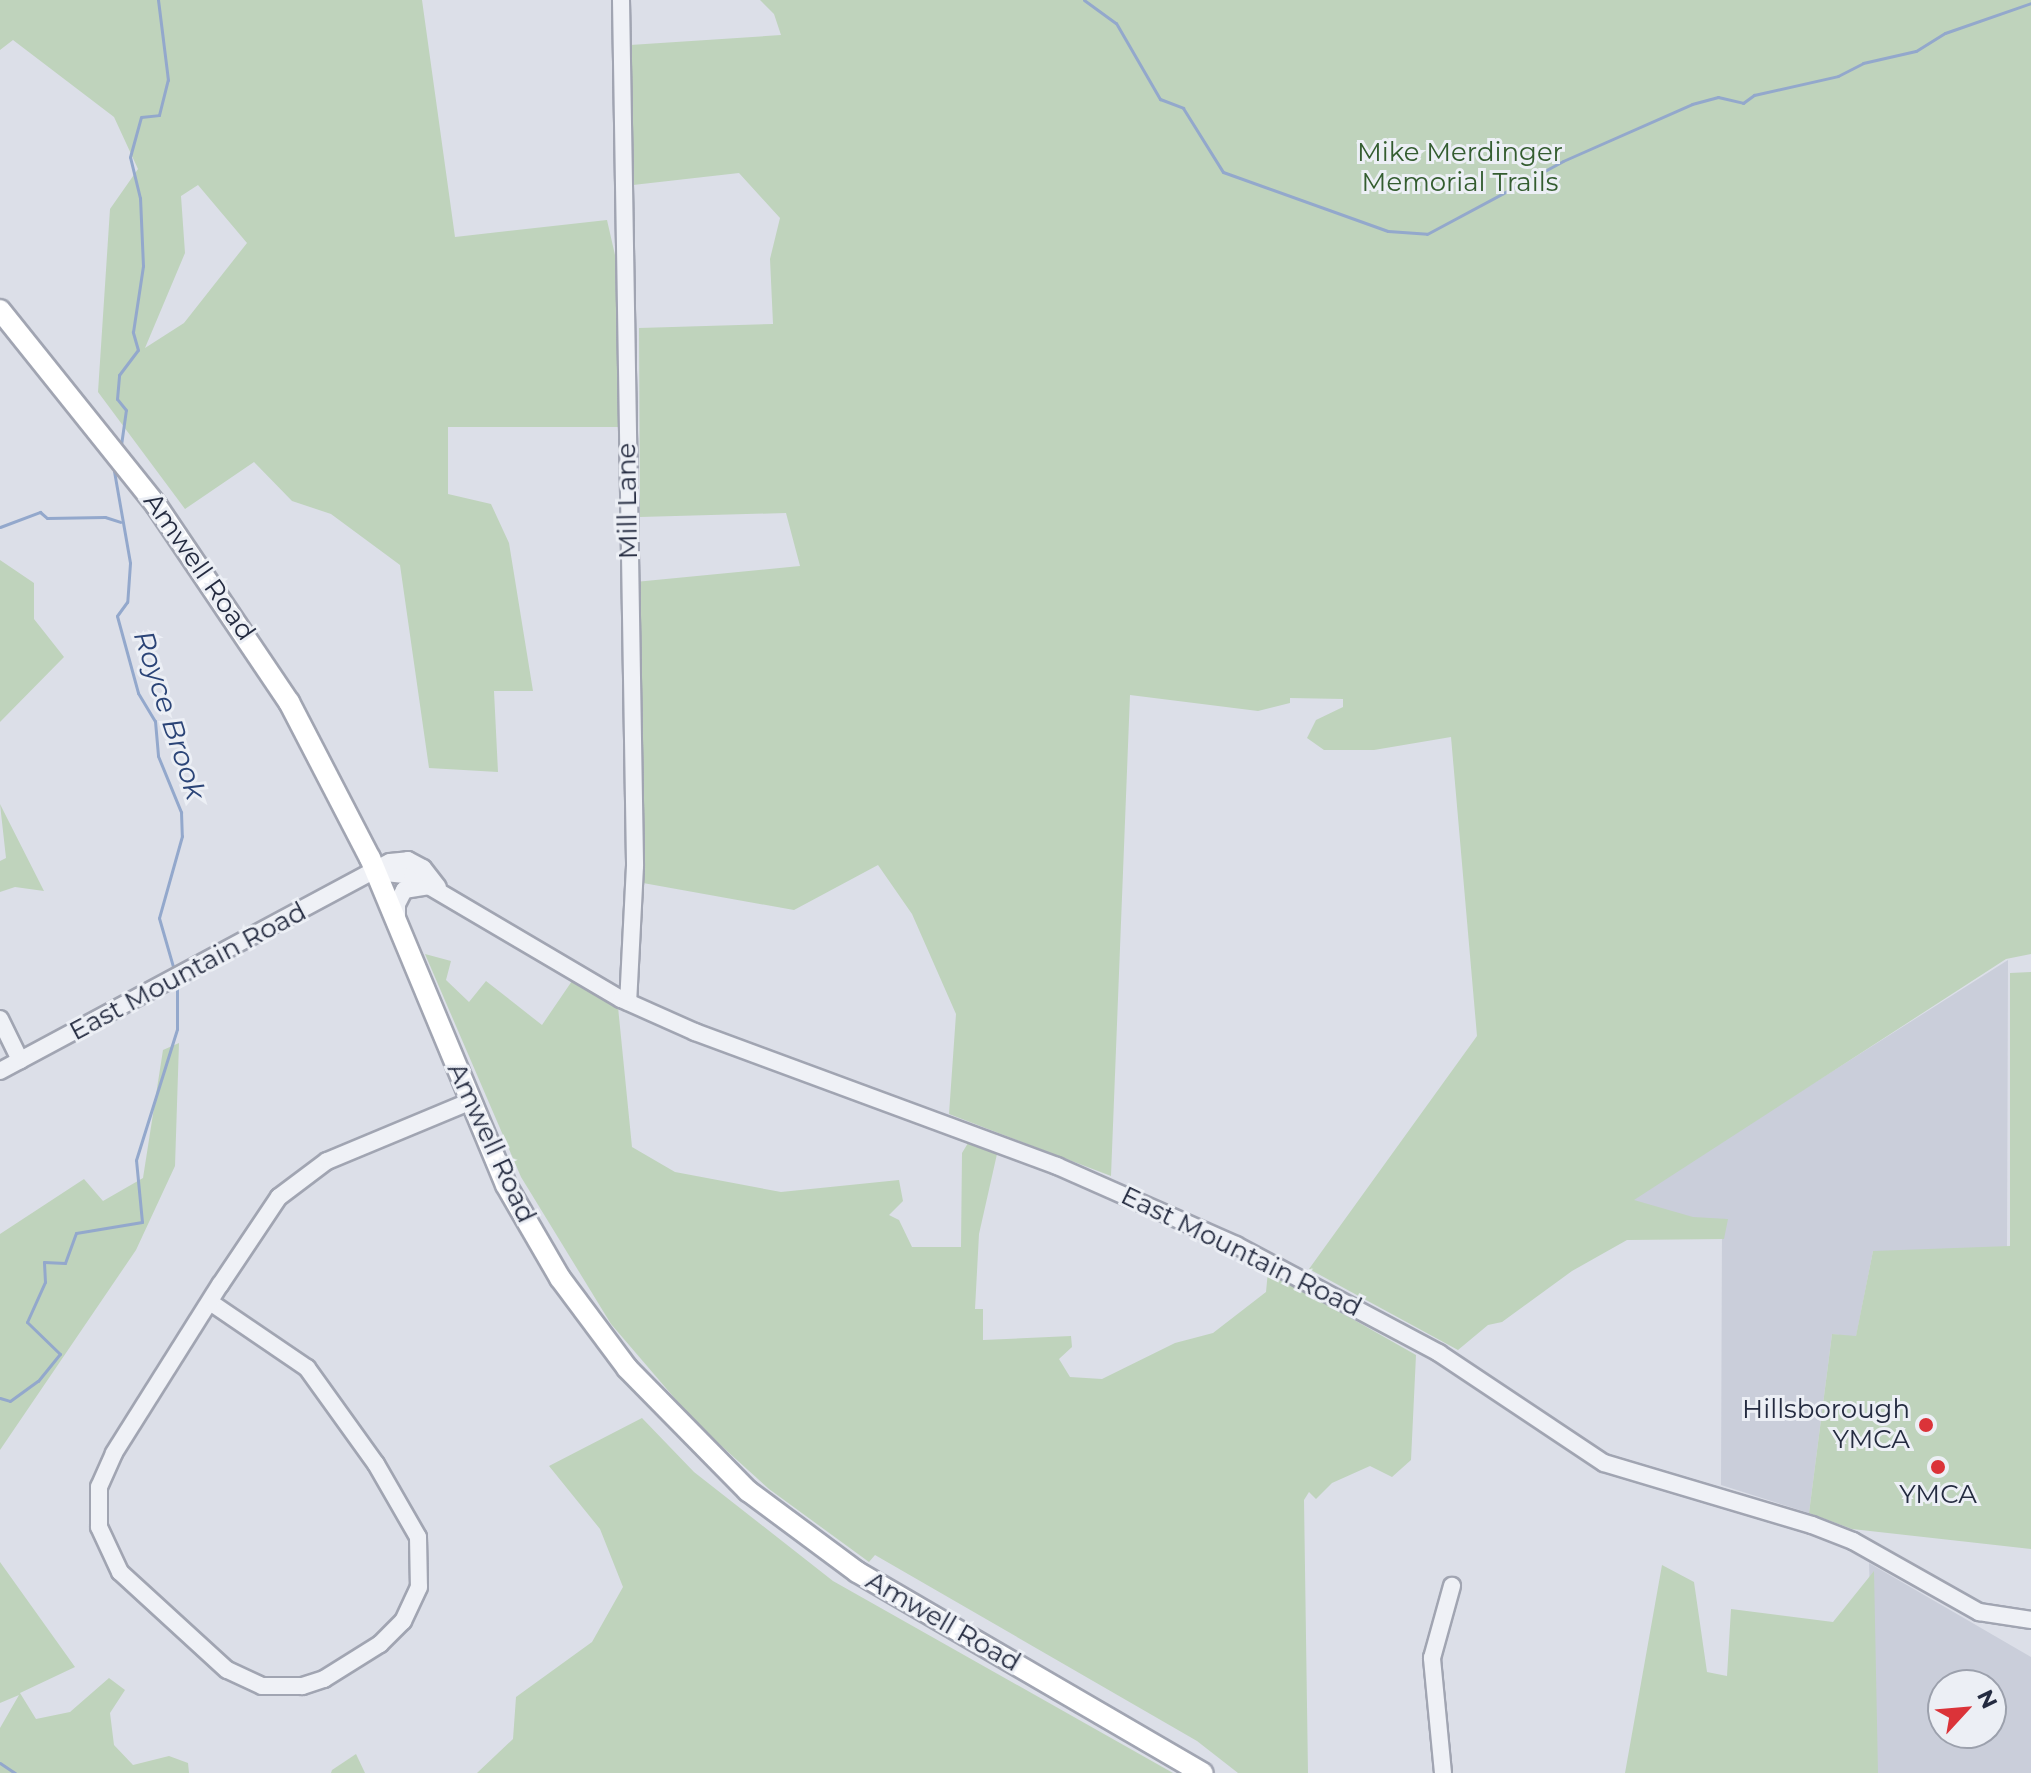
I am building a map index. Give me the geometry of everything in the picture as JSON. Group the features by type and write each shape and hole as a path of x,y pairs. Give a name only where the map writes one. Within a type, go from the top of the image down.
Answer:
{"main road":[{"name":"Amwell Road","path":"0,310 125,464 256,650 322,761 376,872 506,1185 560,1278 627,1368 708,1455 788,1523 857,1572 1203,1773"}],"street":[{"name":"Mill Lane","path":"621,0 635,866 628,1002"},
{"name":"East Mountain Road","path":"0,1071 390,862 408,860 423,868 435,888 628,1002 784,1067 1057,1166 1223,1239 1439,1353 1604,1463 1812,1525 1853,1541 1979,1612 2031,1620"},
{"path":"397,925 397,904 404,890 435,888"},
{"path":"0,1019 20,1060"},
{"path":"210,1302 307,1368 376,1464 418,1537 419,1587 403,1621 380,1644 324,1679 302,1686 262,1686 227,1670 120,1572 99,1527 99,1487 114,1453 210,1302 269,1210 297,1181 342,1154 469,1102"},
{"path":"1443,1773 1432,1658 1452,1586"}],"shaded area":[{"path":"2008,960 2007,1253 1873,1251 1856,1337 1832,1334 1809,1513 1721,1485 1722,1225 1628,1201"},
{"path":"1869,1563 2031,1657 2031,1773 1876,1773"}],"green space":[{"path":"0,0 422,0 455,237 607,220 615,255 619,427 448,427 448,494 491,504 509,543 533,691 494,691 498,772 429,768 400,565 331,514 292,501 254,462 185,509 98,392 110,209 138,169 114,117 13,40 0,50","holes":["198,185 247,243 184,323 145,348 185,253 181,196"]},
{"name":"Mike Merdinger Memorial Trails","path":"760,0 2031,0 2031,954 2006,959 1634,1200 1693,1217 1728,1219 1724,1239 1627,1240 1572,1271 1502,1322 1488,1325 1458,1350 1309,1269 1477,1036 1451,737 1374,750 1324,750 1307,738 1316,720 1343,707 1343,699 1290,698 1290,703 1258,711 1130,695 1111,1176 949,1114 956,1014 912,914 878,865 794,910 643,883 635,582 800,566 786,513 640,517 639,328 773,324 770,259 780,218 739,173 633,185 630,45 781,35 774,14"},
{"path":"0,560 34,583 34,619 64,657 0,722"},
{"path":"0,804 44,891 15,887 0,892 0,861 6,858"},
{"path":"425,954 451,961 446,980 469,1002 486,981 542,1025 572,981 618,1007 632,1147 675,1172 781,1192 899,1180 903,1201 889,1215 899,1220 912,1247 961,1247 962,1153 968,1143 997,1154 979,1234 975,1309 983,1309 983,1340 1071,1336 1072,1347 1059,1359 1070,1377 1102,1379 1175,1343 1213,1333 1266,1292 1268,1271 1416,1355 1411,1460 1392,1477 1370,1466 1332,1483 1316,1499 1309,1492 1304,1500 1308,1773 1238,1773 1197,1741 875,1555 869,1562 769,1489 695,1422 611,1324 521,1177"},
{"name":"Hillsborough YMCA","path":"2031,972 2031,1549 1852,1529 1809,1513 1832,1334 1856,1336 1873,1251 2010,1246 2010,973"},
{"path":"179,1043 175,1166 136,1250 0,1450 0,1234 84,1179 103,1201 143,1178 163,1050"},
{"path":"642,1418 694,1472 833,1581 1173,1773 477,1773 513,1739 516,1697 592,1642 623,1587 600,1529 549,1466"},
{"path":"0,1562 75,1667 20,1693 36,1719 70,1712 109,1678 125,1690 110,1713 114,1745 133,1765 169,1756 188,1763 189,1773 0,1773 0,1728 19,1695 0,1703"},
{"path":"1662,1565 1694,1582 1707,1672 1727,1676 1731,1609 1833,1622 1874,1571 1878,1773 1625,1773"},
{"path":"356,1754 365,1773 331,1773 332,1770"}],"waterway":[{"name":"Royce Brook","path":"121,445 126,410 117,399 119,375 138,350 133,332 143,266 140,198 130,157 141,117 159,115 168,80 158,0"},
{"path":"1084,0 1116,23 1160,99 1183,108 1223,172 1388,231 1427,234 1563,161 1692,104 1718,97 1743,103 1754,95 1838,76 1863,63 1916,51 1945,33 2031,3"},
{"name":"Royce Brook","path":"114,471 130,563 127,602 117,616 138,693 155,721 158,756 181,812 182,836 159,918 174,970"},
{"path":"0,527 40,512 47,518 105,517 120,522"},
{"name":"Royce Brook","path":"0,1398 10,1401 38,1381 60,1354 27,1322 45,1282 44,1262 65,1263 76,1233 142,1222 136,1160 177,1029 177,987"},
{"name":"Royce Brook","path":"0,1763 15,1773"}],"place":[{"name":"Hillsborough YMCA","path":"1926,1425"},
{"name":"YMCA","path":"1938,1467"}]}
